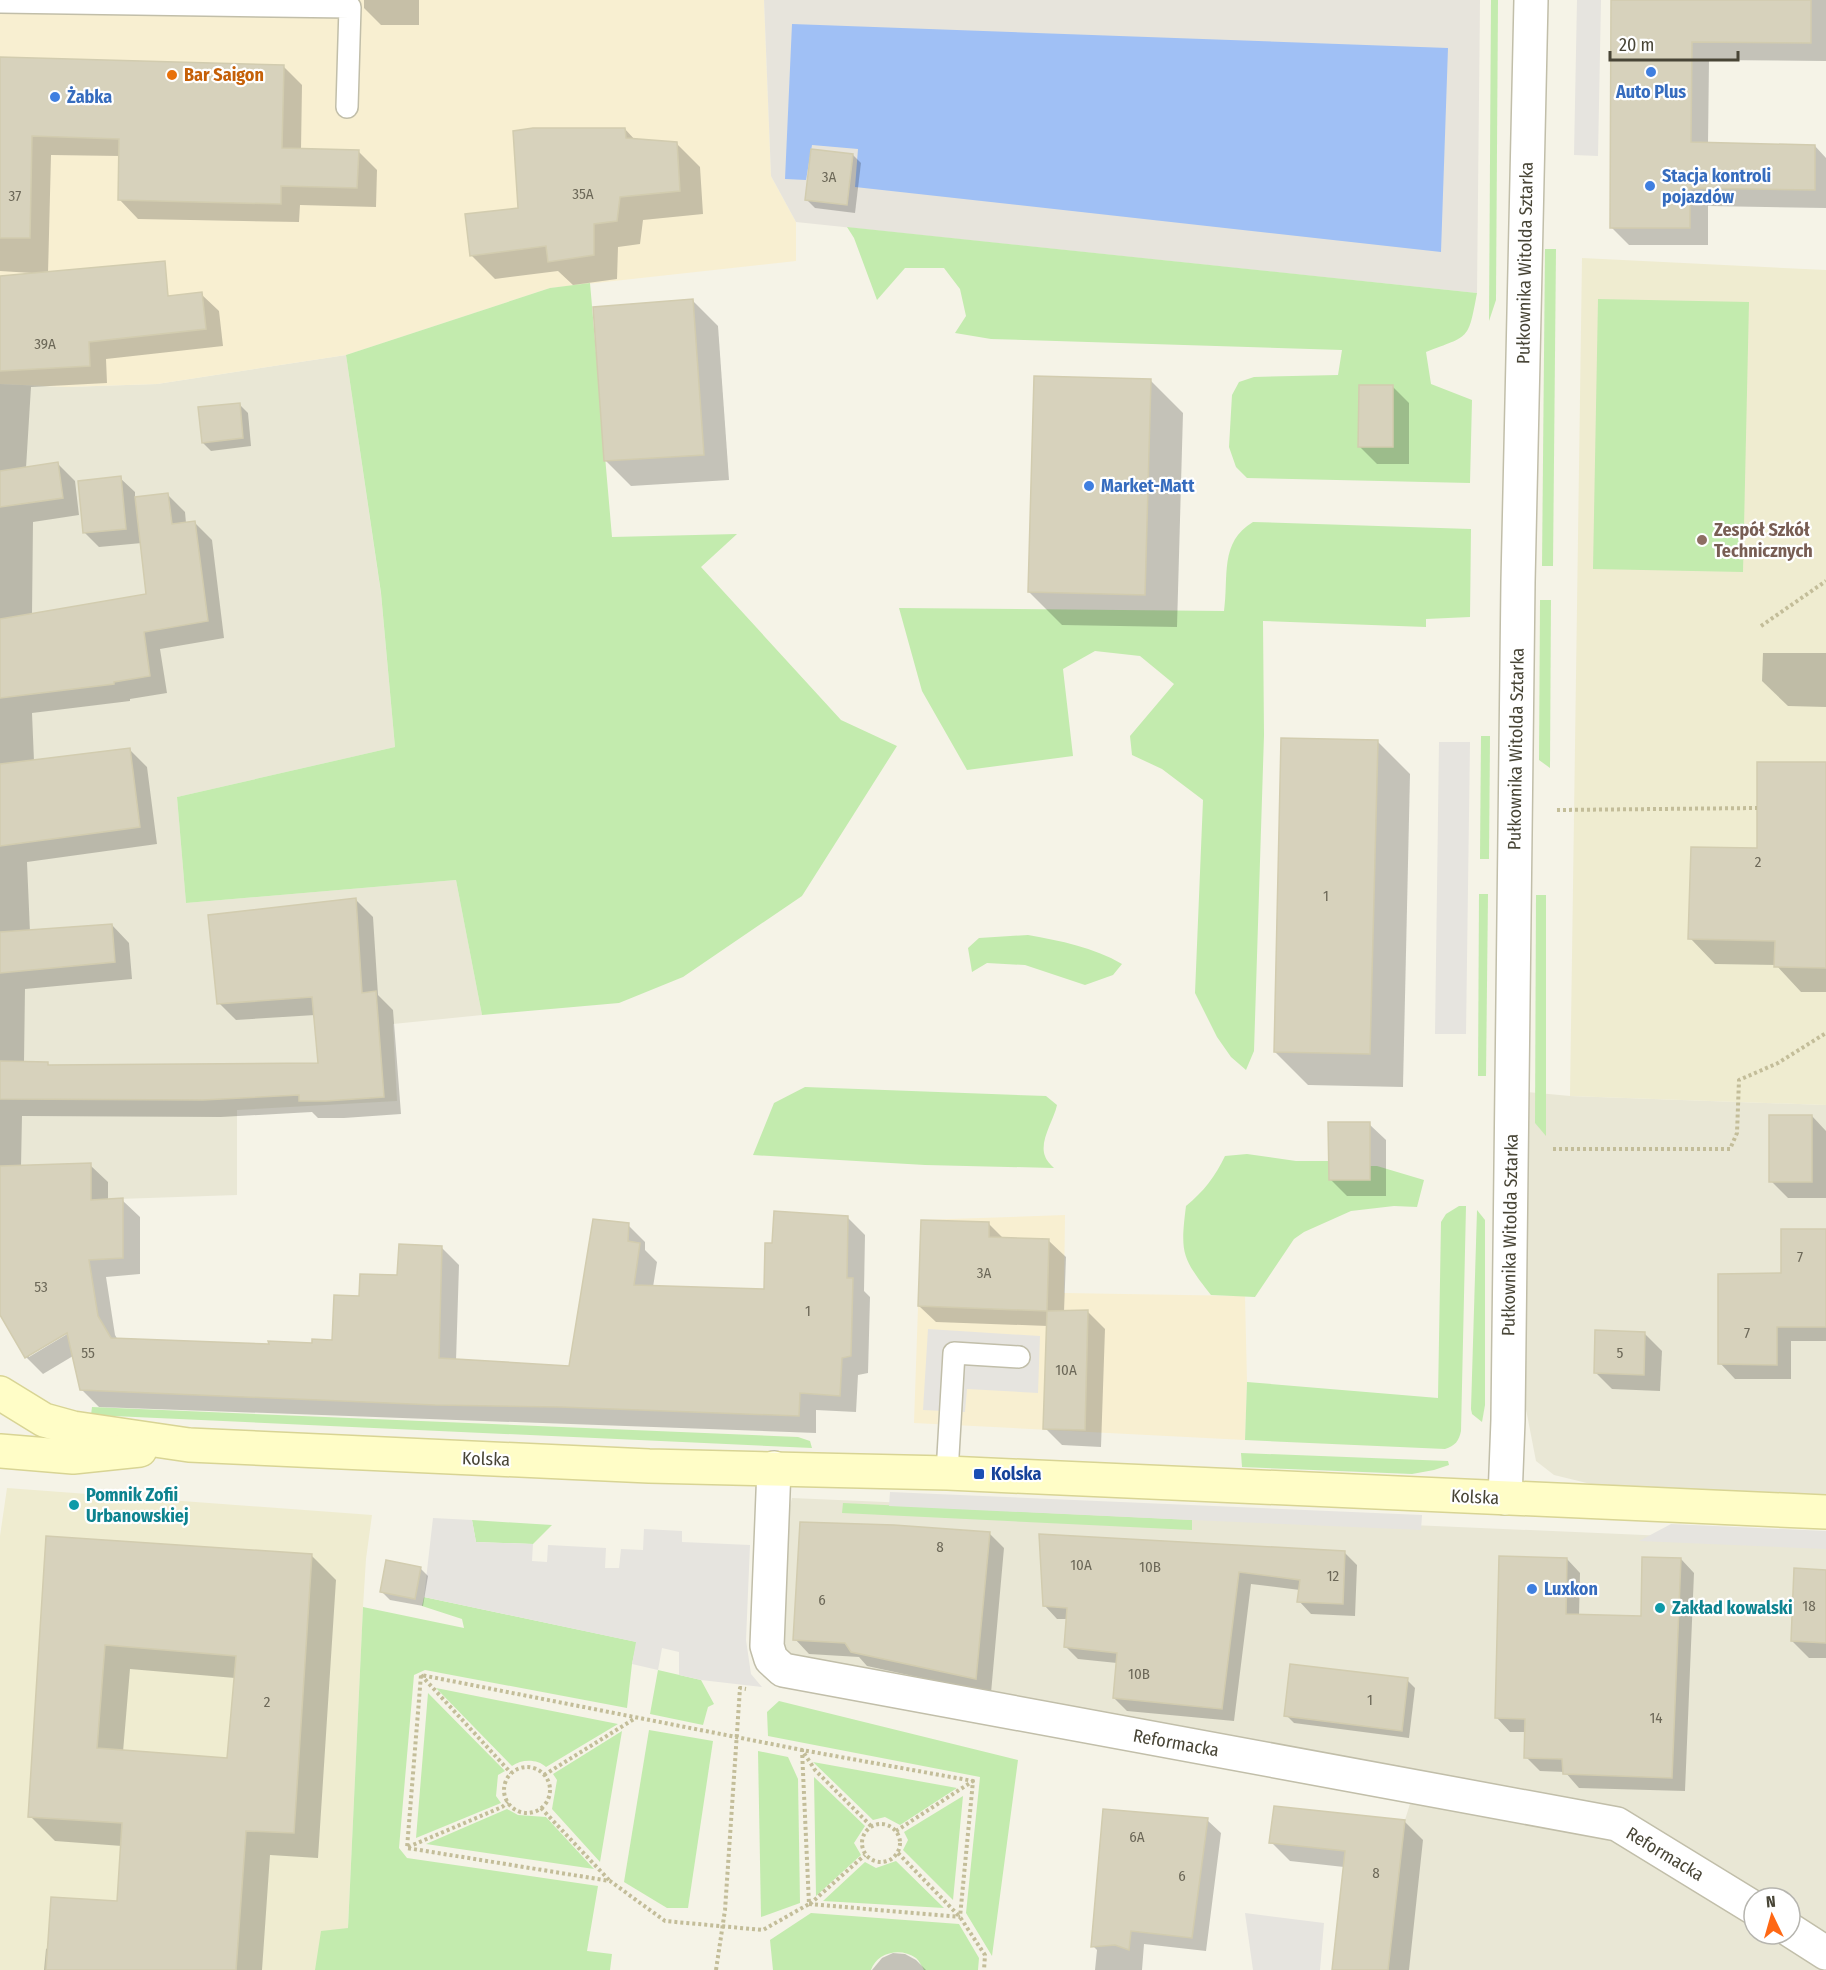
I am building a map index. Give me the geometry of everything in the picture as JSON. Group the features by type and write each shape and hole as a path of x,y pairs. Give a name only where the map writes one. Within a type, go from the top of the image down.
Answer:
{"street":[{"name":"Pułkownika Witolda Sztarka","path":"1505,1498 1508,1420 1518,582 1531,0"},
{"name":"Kolska","path":"0,1393 44,1420 74,1428 189,1445 649,1466 946,1473 1826,1512"},
{"name":"Kolska","path":"0,1451 73,1457 189,1445"},
{"name":"Reformacka","path":"774,1468 768,1646 771,1659 783,1670 1617,1824 1742,1901"},
{"path":"1802,1938 1826,1953"}],"lane":[{"path":"0,2 350,8 347,107"},
{"path":"946,1473 954,1353 1019,1357"}],"path":[{"path":"1761,626 1826,580"},
{"path":"1557,810 1757,808"},
{"path":"1553,1149 1730,1149 1737,1133 1739,1080 1778,1063 1826,1033"},
{"path":"421,1675 635,1718 974,1781"},
{"path":"421,1675 511,1773"},
{"path":"407,1848 421,1675"},
{"path":"544,1775 635,1718"},
{"path":"716,1970 723,1927 737,1747"},
{"path":"802,1750 815,1770 871,1826"},
{"path":"802,1750 809,1904"},
{"path":"524,1767 539,1770 544,1775 550,1788 546,1802 541,1808 520,1812 508,1802 504,1787 511,1773 524,1767"},
{"path":"896,1831 974,1781"},
{"path":"960,1917 974,1781"},
{"path":"407,1848 502,1807 508,1802"},
{"path":"541,1808 610,1881 665,1921 763,1930 809,1904 865,1855"},
{"path":"885,1824 896,1831 900,1842 898,1853 888,1861 875,1862 865,1855 862,1849 862,1836 871,1826 885,1824"},
{"path":"407,1848 610,1881"},
{"path":"898,1853 960,1917 985,1955 984,1970"},
{"path":"809,1904 960,1917"}],"shaded area":[{"path":"0,0 764,0 771,176 796,222 796,261 550,288 346,355 157,384 66,387 0,384"},
{"path":"764,0 1480,0 1477,293 796,222 771,176"},
{"path":"1577,0 1601,0 1598,156 1574,155"},
{"name":"Zespół Szkół Technicznych","path":"1582,258 1826,270 1826,1105 1570,1096"},
{"path":"346,355 381,594 395,747 177,797 186,903 456,880 482,1015 393,1024 397,1101 237,1110 237,1195 0,1203 0,384 66,387 157,384"},
{"path":"1439,742 1470,742 1466,1034 1435,1034"},
{"path":"1527,1092 1570,1096 1826,1105 1826,1495 1595,1485 1554,1475 1536,1461 1524,1399"},
{"path":"1065,1215 1064,1293 1245,1296 1247,1382 1245,1440 914,1423 921,1220"},
{"path":"928,1329 1040,1336 1038,1393 967,1389 965,1412 923,1410"},
{"path":"7,1488 372,1515 363,1607 346,1970 0,1970 0,1536"},
{"path":"890,1492 1422,1515 1421,1530 889,1506"},
{"path":"792,1498 1826,1543 1826,1938 1802,1924 1802,1886 1742,1886 1742,1888 1625,1819 791,1667 781,1643 787,1517"},
{"path":"433,1518 472,1520 476,1542 533,1544 532,1561 547,1562 548,1545 606,1548 605,1568 619,1568 621,1549 643,1550 644,1529 682,1531 682,1542 750,1545 746,1640 751,1674 762,1687 701,1680 679,1675 679,1652 662,1648 658,1670 632,1664 636,1642 424,1597"},
{"path":"1671,1524 1826,1531 1826,1549 1639,1541"},
{"path":"1413,1794 1622,1840 1742,1911 1742,1946 1802,1946 1826,1960 1826,1970 1388,1970 1405,1820"},
{"path":"1245,1913 1324,1923 1320,1970 1253,1970"}],"green space":[{"path":"1491,0 1498,0 1496,300 1489,321"},
{"path":"847,227 1477,293 1469,328 1465,334 1459,339 1426,352 1431,384 1472,400 1470,483 1247,478 1236,467 1229,447 1232,395 1239,382 1254,377 1338,375 1342,350 991,339 955,333 966,316 960,289 944,268 905,268 877,300 854,238","holes":["1359,385 1393,385 1393,447 1359,447"]},
{"path":"1545,249 1556,249 1553,566 1542,566"},
{"path":"590,283 612,537 737,534 701,567 841,720 897,746 802,896 683,977 619,1003 482,1015 456,880 186,903 177,797 395,747 381,593 346,355 550,288"},
{"path":"1598,299 1749,302 1743,572 1593,569"},
{"path":"1253,522 1471,529 1470,617 1426,619 1426,627 1263,621 1264,735 1254,1051 1246,1070 1231,1057 1217,1037 1195,993 1203,800 1162,769 1132,755 1130,736 1174,684 1140,656 1095,651 1063,669 1073,756 967,770 922,691 899,608 1224,611 1230,550 1242,530"},
{"path":"1540,600 1551,600 1550,768 1539,760"},
{"path":"1481,736 1490,736 1489,859 1480,859"},
{"path":"1479,894 1488,894 1486,1076 1478,1076"},
{"path":"1536,895 1546,895 1546,1136 1535,1123"},
{"path":"1028,935 1088,949 1122,964 1113,975 1085,985 1025,965 987,963 972,972 968,948 979,938"},
{"path":"805,1087 1046,1096 1057,1105 1044,1144 1046,1158 1054,1168 925,1165 753,1155 774,1103"},
{"path":"1247,1154 1296,1161 1329,1161 1329,1180 1369,1180 1370,1166 1377,1166 1424,1180 1417,1207 1394,1206 1351,1211 1304,1232 1294,1239 1255,1297 1211,1295 1185,1255 1183,1235 1186,1206 1208,1183 1225,1156"},
{"path":"1459,1206 1466,1206 1461,1431 1456,1443 1445,1449 1245,1440 1247,1382 1438,1398 1441,1222 1446,1214"},
{"path":"1477,1210 1485,1220 1485,1405 1482,1422 1472,1414 1471,1409"},
{"path":"92,1407 798,1437 810,1441 812,1448 91,1415"},
{"path":"1241,1453 1448,1461 1449,1465 1412,1474 1242,1467"},
{"path":"843,1503 1192,1520 1192,1530 842,1513"},
{"path":"472,1520 552,1525 533,1544 476,1542"},
{"path":"424,1597 637,1642 627,1708 425,1670 414,1675 399,1848 407,1858 598,1886 587,1951 612,1954 610,1970 315,1970 321,1931 348,1928 363,1607 464,1628 462,1619 422,1606"},
{"path":"658,1670 701,1680 714,1704 708,1707 703,1725 650,1714"},
{"path":"436,1688 618,1724 546,1767 538,1762 529,1761 512,1766"},
{"path":"428,1693 505,1771 498,1775 496,1796 501,1803 416,1838"},
{"path":"779,1701 1018,1760 992,1956 966,1913 980,1777 768,1736 767,1712"},
{"path":"649,1730 713,1741 688,1908 667,1908 624,1882"},
{"path":"622,1731 600,1862 552,1809 557,1780 553,1774"},
{"path":"758,1751 788,1757 798,1779 800,1903 761,1917"},
{"path":"813,1762 957,1788 900,1825 885,1817 873,1820"},
{"path":"814,1777 865,1826 854,1843 861,1855 816,1896"},
{"path":"963,1796 953,1900 903,1850 908,1840 904,1832"},
{"path":"507,1809 518,1815 546,1817 594,1869 426,1844"},
{"path":"896,1861 944,1908 823,1901 865,1862 876,1868"},
{"path":"811,1913 959,1924 979,1958 978,1970 924,1970 916,1958 897,1952 878,1959 871,1970 773,1970 770,1940"}],"water":[{"path":"792,24 1448,48 1441,252 855,187 858,149 812,145 806,180 785,179"}],"building":[{"path":"1611,0 1811,0 1811,43 1692,42 1691,142 1815,145 1815,190 1690,188 1690,228 1610,228"},
{"path":"0,57 284,65 282,148 359,150 357,188 281,186 281,204 118,200 119,139 32,136 30,238 0,238"},
{"path":"533,128 625,128 626,138 677,142 680,191 620,197 617,221 594,224 594,255 548,262 546,246 470,256 465,214 518,208 513,131"},
{"path":"811,149 853,154 847,205 805,200"},
{"path":"165,261 168,296 202,292 206,329 89,342 90,366 0,371 0,276"},
{"path":"693,299 704,455 604,461 593,307"},
{"name":"Market-Matt","path":"1034,376 1151,379 1145,595 1028,592"},
{"path":"1359,385 1393,385 1393,447 1358,447"},
{"path":"240,403 243,438 202,443 198,407"},
{"path":"58,462 63,498 0,507 0,471"},
{"path":"121,476 126,529 83,533 78,481"},
{"path":"168,493 172,524 195,521 208,621 144,632 150,676 114,682 114,684 0,698 0,619 146,594 135,497"},
{"path":"1281,738 1378,740 1370,1054 1274,1052"},
{"path":"130,748 140,827 0,846 0,764"},
{"path":"1757,762 1826,762 1826,968 1774,967 1775,941 1688,939 1691,847 1757,848"},
{"path":"356,898 362,993 376,991 384,1097 326,1101 299,1101 299,1095 203,1100 0,1099 0,1061 48,1062 48,1065 318,1063 312,997 217,1004 208,915"},
{"path":"112,924 115,962 0,973 0,932"},
{"path":"1769,1115 1812,1115 1812,1182 1769,1182"},
{"path":"1328,1122 1370,1122 1370,1180 1329,1180"},
{"path":"91,1163 91,1200 123,1198 123,1258 89,1260 98,1316 111,1338 269,1344 268,1341 312,1343 312,1339 332,1340 334,1295 359,1296 360,1274 397,1275 399,1244 442,1246 439,1358 569,1366 593,1219 629,1223 628,1241 640,1243 634,1285 764,1289 765,1243 772,1243 774,1211 848,1216 847,1278 853,1278 851,1356 842,1358 840,1396 800,1393 799,1416 435,1405 80,1390 67,1333 25,1358 0,1315 0,1166"},
{"path":"921,1220 989,1222 989,1237 1049,1239 1047,1311 918,1306"},
{"path":"1781,1229 1826,1229 1826,1327 1777,1327 1777,1365 1718,1364 1718,1274 1781,1273"},
{"path":"1088,1310 1085,1430 1043,1429 1047,1311"},
{"path":"1595,1330 1645,1332 1644,1375 1594,1373"},
{"path":"800,1522 894,1525 990,1532 976,1679 851,1652 845,1643 793,1640"},
{"path":"1039,1534 1345,1551 1343,1604 1297,1602 1300,1580 1239,1572 1222,1709 1113,1698 1117,1653 1064,1647 1067,1608 1043,1606"},
{"path":"46,1536 312,1554 294,1833 246,1831 236,1970 46,1970 51,1897 117,1901 122,1823 28,1817","holes":["105,1645 236,1656 227,1758 97,1748"]},
{"path":"1499,1556 1567,1558 1566,1614 1641,1616 1642,1557 1681,1558 1672,1778 1563,1774 1562,1759 1524,1758 1525,1719 1495,1718"},
{"path":"386,1560 421,1567 415,1599 380,1592"},
{"path":"1794,1568 1826,1570 1826,1643 1791,1641"},
{"path":"1290,1664 1408,1678 1402,1731 1284,1716"},
{"path":"1274,1806 1405,1820 1388,1970 1332,1970 1345,1851 1269,1843"},
{"path":"1103,1809 1208,1818 1192,1938 1131,1931 1129,1950 1115,1945 1091,1947"}],"place":[{"name":"Auto Plus","path":"1651,72"},
{"name":"Bar Saigon","path":"172,75"},
{"name":"Żabka","path":"55,97"},
{"name":"Stacja kontroli pojazdów","path":"1650,186"},
{"name":"Market-Matt","path":"1089,486"},
{"name":"Zespół Szkół Technicznych","path":"1702,540"},
{"name":"Kolska","path":"979,1474"},
{"name":"Pomnik Zofii Urbanowskiej","path":"74,1505"},
{"name":"Luxkon","path":"1532,1589"},
{"name":"Zakład kowalski","path":"1660,1608"}]}
